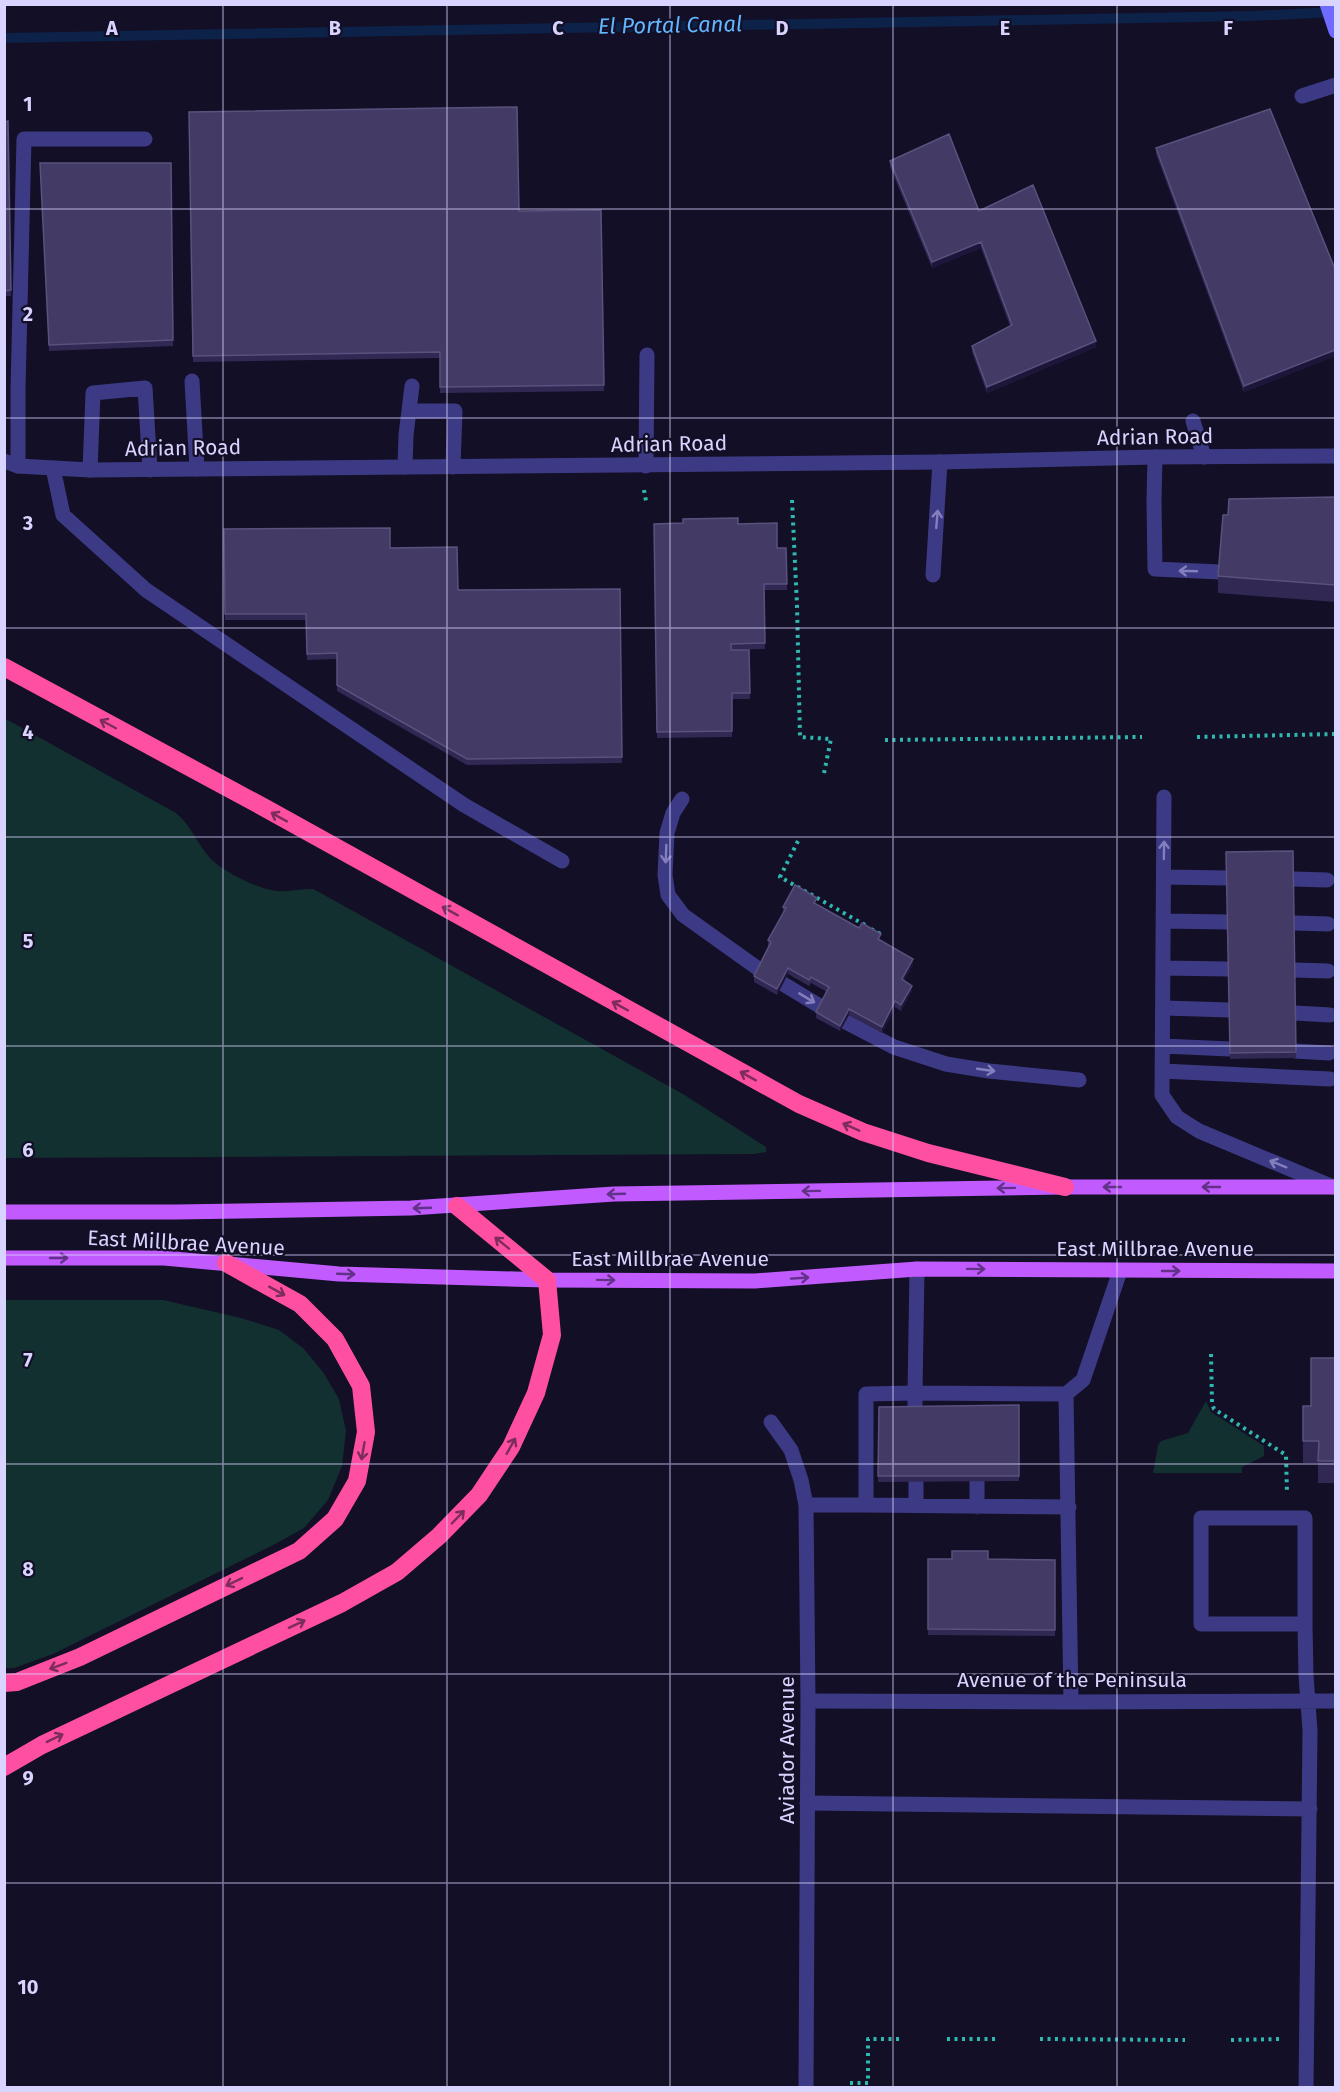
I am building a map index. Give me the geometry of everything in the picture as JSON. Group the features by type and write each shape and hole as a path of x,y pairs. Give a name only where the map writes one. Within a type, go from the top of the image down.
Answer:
{"highway":[{"path":"4,667 800,1104 863,1132 928,1153 1065,1187"},
{"path":"4,1767 42,1744 342,1603 396,1572 439,1536 479,1495 511,1447 536,1393 552,1335 547,1280 457,1206"},
{"path":"4,1683 17,1682 81,1657 298,1551 335,1519 357,1481 366,1432 361,1386 335,1339 300,1304 225,1263"}],"main road":[{"path":"1327,4 1335,31"},
{"name":"East Millbrae Avenue","path":"4,1212 254,1212 457,1206 614,1194 1065,1187 1334,1187"},
{"name":"East Millbrae Avenue","path":"4,1258 164,1258 339,1274 547,1280 755,1281 917,1269 1335,1271"}],"street":[{"path":"1302,96 1335,85"},
{"path":"11,464 11,387 24,139 145,139"},
{"path":"646,466 647,355"},
{"path":"192,381 197,469"},
{"path":"405,467 412,386"},
{"path":"90,470 93,393 145,388 150,470"},
{"path":"410,411 455,411 453,467"},
{"path":"1193,421 1204,457"},
{"name":"Adrian Road","path":"11,464 90,470 150,470 646,466 1335,456"},
{"path":"1155,457 1155,569 1220,572"},
{"path":"933,575 940,462"},
{"path":"52,468 63,514 146,590 464,805 562,861"},
{"path":"1164,797 1162,1095 1177,1117 1198,1131 1334,1187"},
{"path":"682,799 673,813 667,833 665,875 668,895 683,915 760,970 846,1022 894,1047 946,1064 989,1071 1079,1080"},
{"path":"1164,878 1227,878"},
{"path":"1293,879 1327,880"},
{"path":"1164,921 1228,922"},
{"path":"1294,923 1328,924"},
{"path":"1163,968 1228,969"},
{"path":"1294,970 1328,971"},
{"path":"1164,1008 1230,1010"},
{"path":"1294,1013 1330,1015"},
{"path":"1163,1046 1230,1049"},
{"path":"1295,1051 1329,1053"},
{"path":"1162,1071 1330,1079"},
{"path":"915,1412 917,1269"},
{"path":"866,1505 866,1394 976,1392 1066,1394 1083,1380 1120,1271"},
{"path":"976,1392 976,1412"},
{"path":"1066,1394 1071,1702"},
{"name":"Aviador Avenue","path":"771,1422 791,1450 806,1505 808,1701 806,2088"},
{"path":"916,1482 916,1505"},
{"path":"977,1482 977,1507"},
{"path":"806,1505 1069,1507"},
{"path":"1305,1624 1201,1624 1201,1518 1305,1518 1305,1624 1310,1809 1306,2088"},
{"name":"Avenue of the Peninsula","path":"808,1701 1335,1701"},
{"path":"807,1803 1310,1809"}],"path":[{"path":"792,500 800,737 831,739 824,773"},
{"path":"1197,737 1335,734"},
{"path":"885,740 1142,736"},
{"path":"798,841 780,877 884,936"},
{"path":"1211,1354 1214,1409 1286,1455 1287,1518"},
{"path":"850,2083 868,2083 868,2039 901,2039"},
{"path":"947,2039 996,2039"},
{"path":"1040,2039 1185,2040"},
{"path":"1113,2039 1113,2046"},
{"path":"1231,2040 1282,2040"}],"green space":[{"path":"4,718 176,813 186,823 210,858 231,874 268,890 313,889 317,891 683,1094 766,1147 766,1152 755,1154 5,1158"},
{"path":"5,1300 163,1300 241,1318 279,1330 303,1348 323,1372 339,1399 346,1431 342,1466 328,1500 304,1528 277,1543 53,1654 14,1668 5,1668"},
{"path":"1206,1401 1211,1412 1264,1446 1264,1456 1242,1467 1242,1473 1153,1473 1158,1445 1161,1441 1188,1433"}],"building":[{"path":"517,107 519,211 601,210 604,385 440,387 440,352 193,356 189,112"},
{"path":"1270,109 1335,269 1335,350 1244,386 1156,148"},
{"path":"8,121 11,290 4,291 4,122"},
{"path":"949,134 979,211 1033,185 1096,341 987,387 972,346 1012,325 981,242 932,262 890,161"},
{"path":"40,163 171,163 173,340 49,345"},
{"path":"1335,497 1335,585 1218,576 1223,515 1228,515 1229,499"},
{"path":"738,518 738,524 777,523 777,548 786,548 787,584 764,584 765,643 731,644 731,650 749,650 750,693 732,693 732,731 657,732 654,524 683,523 683,519"},
{"path":"390,528 390,548 457,547 458,590 620,589 622,757 467,759 337,685 337,653 307,654 306,614 225,614 224,529"},
{"path":"1293,851 1296,1052 1230,1053 1226,852"},
{"path":"795,885 817,898 814,903 859,928 862,923 881,934 878,939 913,959 902,979 912,986 901,1005 895,1001 882,1027 849,1009 840,1026 816,1012 829,987 811,977 809,980 788,968 777,989 754,976 771,942 768,940 786,908 783,907"},
{"path":"1311,1358 1335,1358 1335,1461 1318,1461 1319,1441 1303,1441 1303,1406 1311,1406"},
{"path":"1019,1405 1019,1476 878,1476 879,1407"},
{"path":"952,1551 988,1551 988,1559 1055,1560 1055,1630 928,1629 928,1559 952,1559"}],"waterway":[{"name":"El Portal Canal","path":"4,38 1252,16 1335,12"}]}
